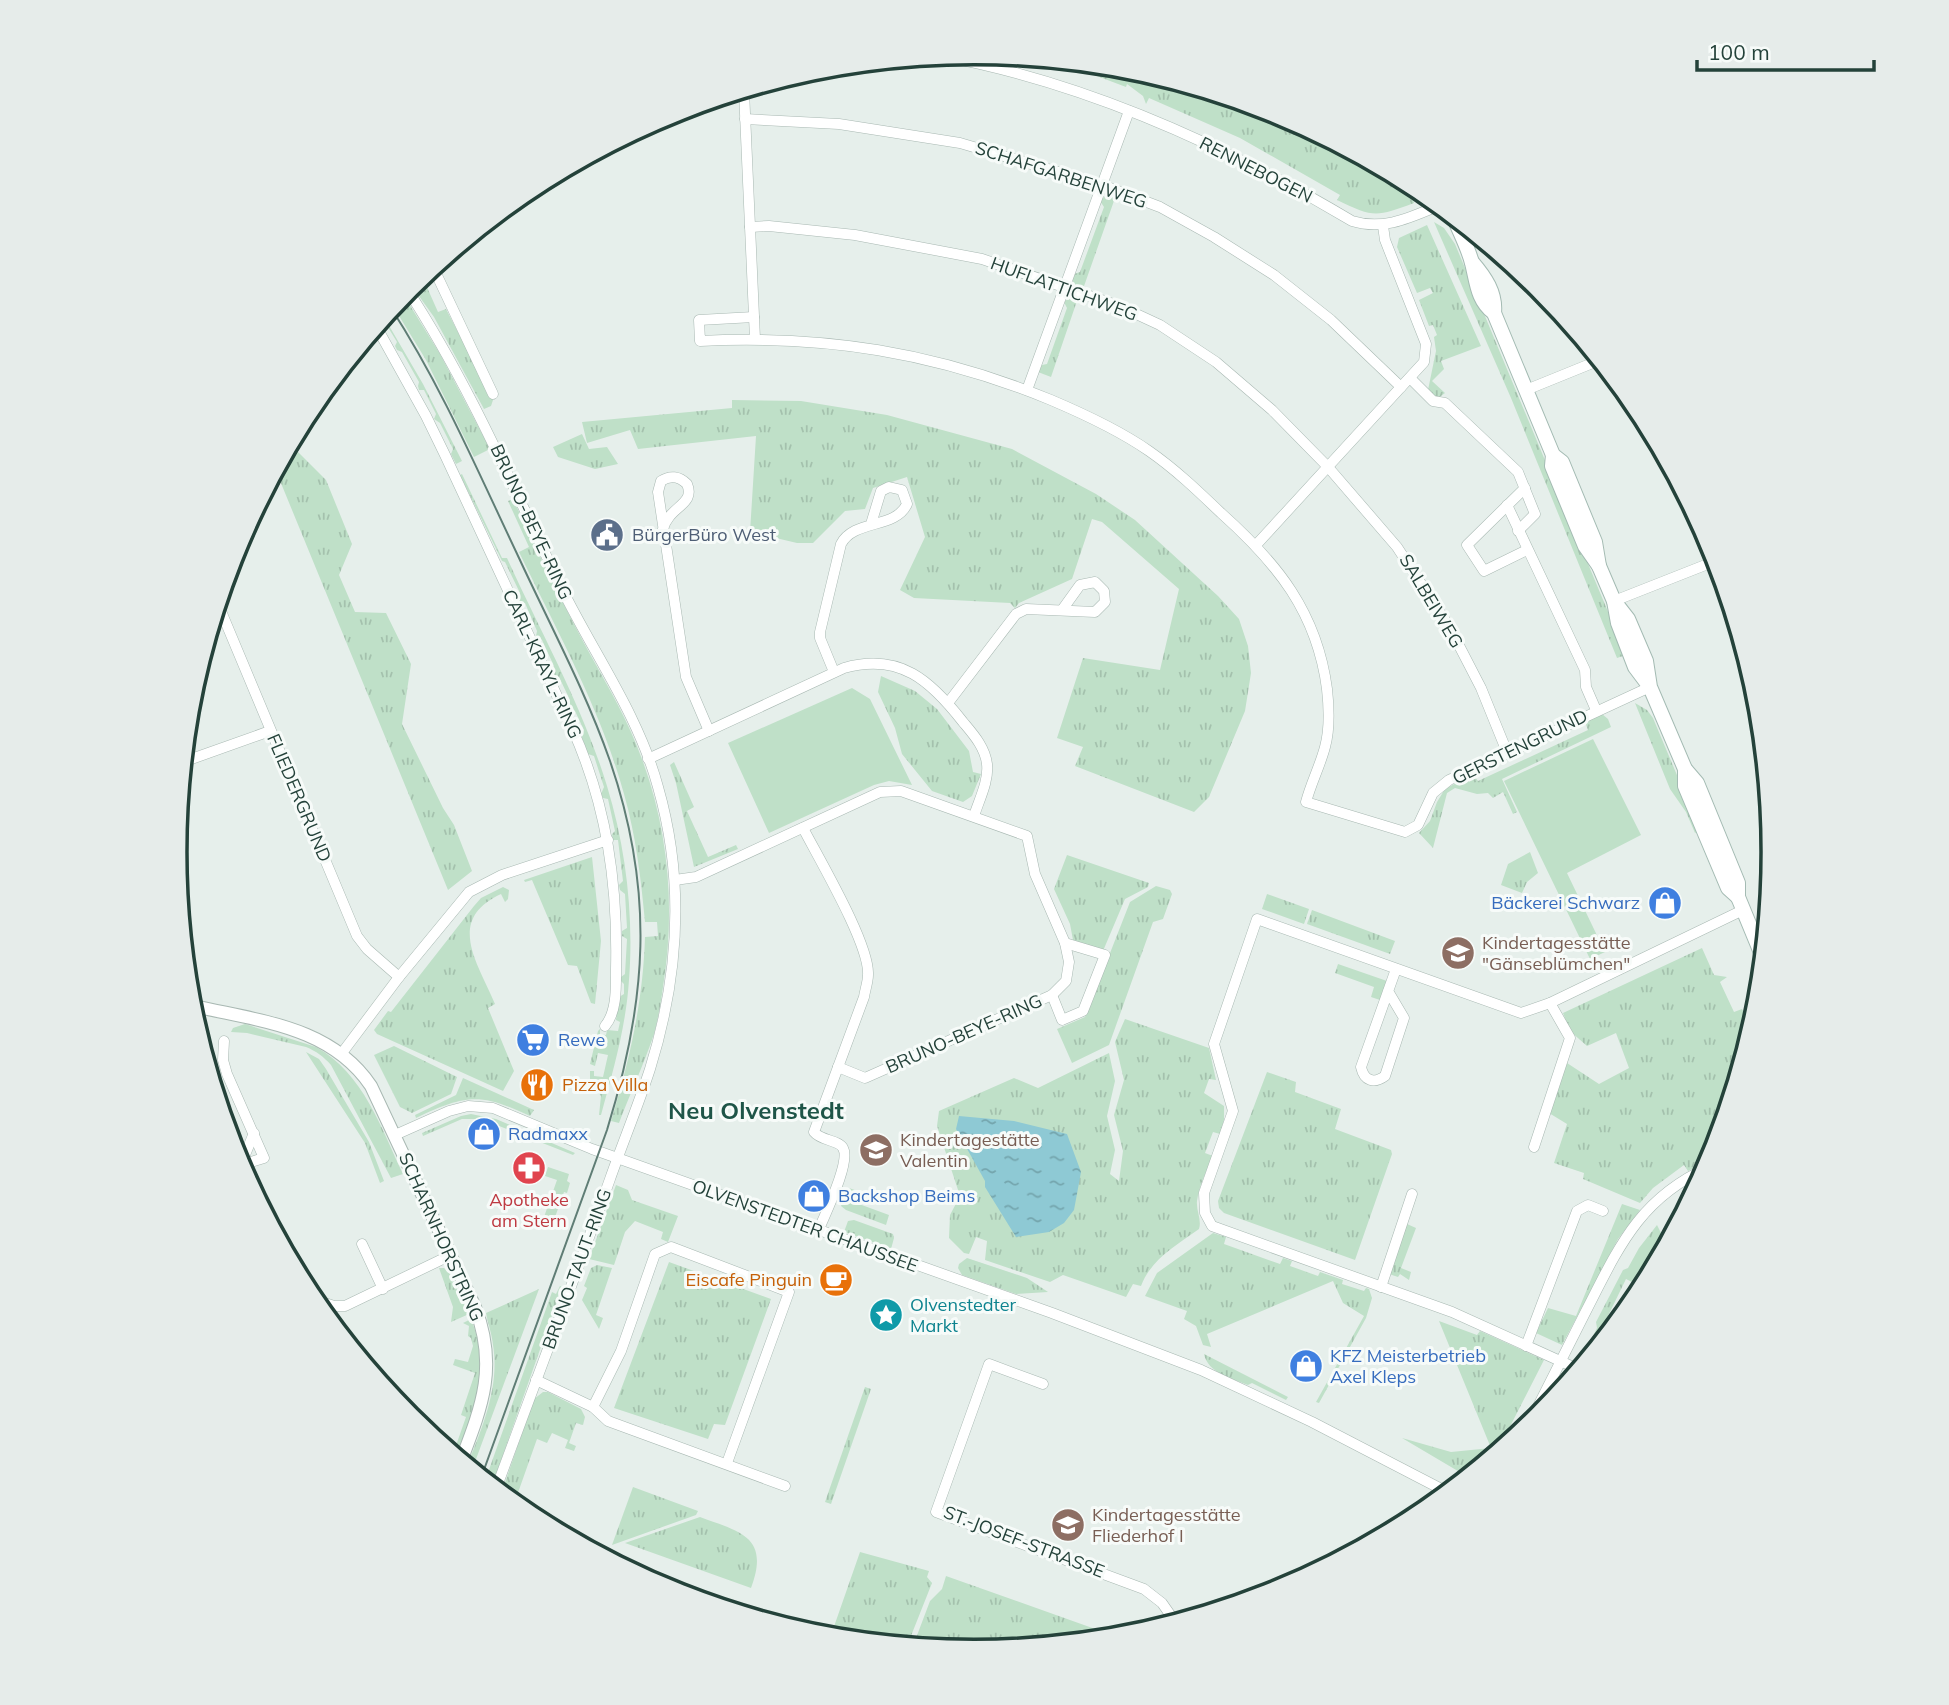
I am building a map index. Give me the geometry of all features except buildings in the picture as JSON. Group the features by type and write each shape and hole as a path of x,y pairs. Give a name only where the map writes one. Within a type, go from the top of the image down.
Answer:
{"main road":[{"path":"1460,233 1472,262 1485,277 1495,301 1494,313 1553,454 1562,462 1595,542 1599,566 1614,601 1628,619 1646,661 1650,687 1685,769 1697,783 1738,883 1741,904 1757,943"}],"street":[{"name":"RENNEBOGEN","path":"985,65 1037,79 1129,111 1245,162 1352,221 1363,225 1383,226"},
{"path":"744,100 755,339"},
{"path":"1027,390 1129,111"},
{"name":"SCHAFGARBENWEG","path":"745,119 839,124 960,143 1102,186 1160,207 1275,275 1331,320 1401,387"},
{"path":"754,317 699,320 700,341 755,339 832,343 894,352 969,370 1027,390 1087,416 1146,449 1166,463 1256,545 1424,362 1426,344 1385,240 1383,226 1428,209"},
{"name":"HUFLATTICHWEG","path":"750,227 769,226 855,235 982,259 1119,306 1160,325 1216,362 1272,410 1328,467"},
{"path":"437,276 493,394"},
{"name":"BRUNO-BEYE-RING","path":"413,299 458,373 575,616 621,699 648,759 662,801 675,880 675,938 667,996 650,1068 618,1158"},
{"name":"CARL-KRAYL-RING","path":"380,335 426,416 579,742 590,772 608,840 617,932 612,1014 605,1026"},
{"path":"1527,390 1591,364"},
{"path":"1409,378 1433,401 1445,403 1518,471 1535,514 1518,531"},
{"name":"SALBEIWEG","path":"1328,467 1398,547 1450,628 1481,688 1507,752"},
{"path":"663,529 668,516 686,502 689,495 687,484 677,477 666,478 659,484 658,492 663,529 686,677 709,731"},
{"path":"1525,488 1467,545 1484,571 1527,550"},
{"name":"GERSTENGRUND","path":"1507,505 1585,670 1586,687 1596,710"},
{"path":"834,672 820,632 841,544 849,534 871,524"},
{"name":"GERSTENGRUND","path":"1256,545 1285,578 1306,614 1319,648 1327,690 1328,718 1325,746 1306,802 1405,832 1418,825 1433,793 1449,780 1650,687"},
{"path":"1614,601 1707,564"},
{"path":"948,702 1016,614 1026,608 1062,610"},
{"name":"FLIEDERGRUND","path":"223,617 357,936 367,949 399,977"},
{"path":"648,759 834,672 856,664 880,663 915,674 928,682 976,737 987,761 988,774 974,816"},
{"path":"192,759 270,731"},
{"name":"BRUNO-BEYE-RING","path":"675,880 696,877 880,792 901,791 1027,836 1035,874 1065,943 1069,962 1066,981 1052,995 865,1078 838,1067"},
{"path":"803,828 853,927 864,953 868,973 864,997 814,1132 819,1138 840,1145 843,1148 844,1161 819,1229"},
{"path":"342,1053 399,977 472,889 502,875 608,840"},
{"path":"1571,1367 1452,1312 1212,1226 1205,1213 1204,1193 1233,1111 1214,1044 1257,919 1521,1013 1550,1003 1741,904"},
{"name":"BRUNO-BEYE-RING","path":"1052,995 1062,1020 1083,1011 1105,955 1065,943"},
{"path":"1388,991 1401,1011 1403,1025 1385,1076 1378,1081 1369,1080 1361,1068 1388,991 1396,969"},
{"path":"1534,1147 1570,1038 1550,1003"},
{"path":"202,1008 310,1035 342,1053 371,1086 395,1135"},
{"path":"224,1041 223,1060 264,1158 251,1163"},
{"name":"OLVENSTEDTER CHAUSSEE","path":"395,1135 449,1111 476,1105 503,1112 618,1158 1202,1370 1312,1422 1439,1488"},
{"path":"246,1152 254,1133"},
{"name":"SCHARNHORSTRING","path":"395,1135 479,1317 487,1354 487,1371 482,1401 464,1452"},
{"name":"BRUNO-TAUT-RING","path":"499,1480 618,1158"},
{"path":"1541,1400 1629,1231 1662,1195 1692,1176"},
{"path":"1381,1287 1412,1194"},
{"path":"1526,1346 1577,1211 1588,1205 1603,1211"},
{"path":"362,1244 383,1289"},
{"path":"593,1407 621,1351 655,1254 671,1247 789,1292 727,1463"},
{"path":"331,1305 344,1306 451,1255"},
{"name":"ST.-JOSEF-STRASSE","path":"1043,1384 989,1364 936,1512 1144,1589 1163,1603 1171,1615"},
{"path":"536,1380 593,1407 608,1421 785,1486"}],"green space":[{"path":"1089,73 1178,92 1276,125 1368,170 1413,199 1414,203 1383,213 1359,210 1337,200 1340,195 1240,138 1149,98 1146,104 1143,96 1127,84 1126,87"},
{"path":"1106,195 1115,198 1083,289 1075,286 1072,279 1074,274 1080,272 1104,207 1100,201"},
{"path":"1434,222 1444,228 1455,244 1626,655 1617,658 1511,398"},
{"path":"1427,225 1481,346 1441,361 1444,369 1432,381 1445,393 1437,399 1428,390 1436,351 1434,337 1437,335 1433,325 1429,326 1419,300 1433,293 1430,288 1417,293 1397,247 1399,238"},
{"path":"427,286 438,312 446,309 493,400 491,406 484,409 434,317 418,294"},
{"path":"1071,296 1078,298 1051,377 1038,372 1042,365 1047,364 1067,308 1064,302"},
{"path":"409,304 440,354 490,449 474,457 426,360 399,315"},
{"path":"389,325 423,384 462,461 456,464 451,454 453,449 440,423 434,419 436,414 424,390 419,390 419,382 402,352 397,350 397,342"},
{"path":"732,400 801,401 887,415 1012,449 1096,494 1135,520 1218,596 1239,619 1248,646 1251,673 1245,711 1209,797 1194,812 1075,766 1083,747 1057,738 1083,658 1160,670 1179,589 1102,522 1092,519 1072,579 1019,603 1015,608 1010,603 914,598 900,590 925,537 907,477 873,488 865,509 845,511 813,543 797,543 750,532 756,436 638,449 630,430 587,443 582,422 732,408"},
{"path":"582,434 589,449 607,447 618,464 595,469 558,457 553,447"},
{"path":"297,451 326,480 352,544 339,575 355,612 386,613 411,664 402,724 454,825 472,871 448,890 280,481"},
{"path":"462,474 502,558 507,558 574,699 607,786 619,833 629,907 629,980 622,1032 601,1115 601,1096 590,1082 590,1071 594,1071 594,1076 603,1077 608,1055 598,1053 595,1066 590,1064 598,1031 600,1029 600,1034 606,1035 607,1030 618,1031 620,1022 616,1020 619,997 624,994 621,977 625,974 627,939 622,936 622,931 627,928 625,894 619,885 623,881 618,840 613,840 612,834 615,831 608,799 601,794 604,787 594,756 588,754 581,735 584,730 575,711 571,710 568,704 570,700 559,677 553,672 554,666 542,640 536,636 537,631 525,603 520,603 520,593 505,562 502,561 460,475"},
{"path":"513,499 631,732 661,825 669,889 667,954 662,993 654,1034 619,1123 611,1121 634,1030 642,984 645,937 658,936 657,922 645,922 632,826 603,732 577,671 519,552 529,547 508,501"},
{"path":"881,676 915,691 937,709 969,751 973,772 981,774 972,796 963,802 932,791 902,754 895,728 878,692"},
{"path":"852,688 870,699 912,785 889,781 874,785 769,833 728,743"},
{"path":"1635,703 1647,710 1653,718 1700,830 1695,833 1686,812 1670,789"},
{"path":"1602,714 1611,727 1502,779 1517,812 1513,814 1503,792 1493,798 1488,793 1477,794 1455,788 1447,793 1433,848 1419,833 1430,821 1445,789 1473,774 1478,781 1588,730 1585,722"},
{"path":"1593,739 1641,835 1567,873 1605,952 1590,959 1504,781"},
{"path":"674,762 694,807 687,811 708,857 736,845 738,849 694,867 670,765"},
{"path":"1530,852 1538,873 1527,882 1522,893 1501,885 1508,864"},
{"path":"1067,855 1149,883 1148,887 1125,899 1103,951 1073,940 1070,924 1054,889"},
{"path":"592,857 601,941 595,1004 591,1003 577,966 568,965 532,880 524,880"},
{"path":"1156,886 1170,890 1172,894 1163,919 1153,922 1109,1045 1072,1063 1057,1029 1085,1017 1130,902"},
{"path":"503,887 509,890 508,899 505,902 501,894 484,905 474,916 470,929 475,958 495,1004 488,1008 514,1071 503,1091 377,1034 374,1030 481,898"},
{"path":"1267,894 1309,909 1304,924 1262,909"},
{"path":"1312,910 1395,941 1390,954 1307,924"},
{"path":"1702,948 1714,975 1727,977 1720,982 1734,1012 1742,1009 1745,1015 1720,1106 1696,1167 1688,1171 1684,1165 1653,1188 1640,1203 1583,1179 1584,1173 1554,1163 1567,1124 1549,1113 1567,1063 1599,1084 1629,1068 1616,1033 1587,1046 1570,1031 1563,1013"},
{"path":"1338,964 1387,981 1380,1000 1371,997 1374,987 1335,973"},
{"path":"1125,1019 1209,1048 1216,1080 1209,1079 1204,1093 1224,1106 1224,1120 1220,1134 1213,1132 1205,1153 1213,1156 1198,1195 1199,1229 1158,1260 1145,1276 1141,1286 1133,1284 1126,1297 1063,1275 1050,1282 985,1260 987,1241 976,1237 969,1254 964,1253 949,1238 950,1215 960,1196 937,1126 939,1111 1014,1078 1038,1088 1109,1053 1115,1081 1107,1116 1115,1150 1110,1174 1119,1181 1123,1151 1114,1115 1124,1080 1115,1042"},
{"path":"245,1024 316,1047 333,1058 359,1087 369,1103 403,1174 391,1178 326,1059 306,1047 247,1033 231,1032 233,1028"},
{"path":"394,1046 457,1077 451,1094 412,1113 400,1107 374,1055"},
{"path":"306,1052 319,1059 326,1069 369,1142 384,1181 380,1183 365,1143"},
{"path":"1267,1072 1296,1082 1295,1092 1341,1109 1335,1129 1391,1150 1392,1154 1355,1260 1224,1213 1219,1208 1218,1201"},
{"path":"463,1078 534,1110 530,1116 498,1103 473,1099 448,1104 416,1118 415,1115 456,1095"},
{"path":"471,1114 496,1119 575,1153 573,1155 481,1119 462,1119 423,1136 422,1133"},
{"path":"548,1167 569,1174 567,1193 564,1192 554,1220 544,1217 557,1180 545,1176"},
{"path":"616,1185 628,1190 632,1200 678,1216 668,1242 661,1239 663,1232 635,1221 625,1232 614,1265 589,1259"},
{"path":"849,1188 863,1193 858,1197 859,1204 889,1215 886,1225 841,1206"},
{"path":"1622,1204 1640,1210 1618,1239 1562,1345 1536,1333 1548,1308 1576,1316"},
{"path":"854,1220 893,1234 891,1249 844,1232 848,1221"},
{"path":"1407,1224 1416,1228 1401,1268 1411,1272 1409,1280 1400,1274 1398,1277 1389,1274"},
{"path":"1657,1225 1662,1236 1657,1246 1634,1283 1626,1279 1607,1321 1588,1345 1597,1328 1596,1322 1623,1270 1628,1268"},
{"path":"1213,1233 1226,1237 1224,1244 1280,1264 1283,1258 1292,1261 1290,1266 1318,1276 1320,1272 1343,1280 1342,1284 1364,1291 1369,1289 1372,1298 1366,1318 1319,1403 1316,1402 1364,1316 1343,1303 1333,1281 1207,1334 1211,1347 1203,1345 1196,1326 1184,1319 1187,1311 1145,1296 1157,1273"},
{"path":"967,1258 1027,1278 1048,1292 1016,1294 962,1275 959,1264"},
{"path":"669,1262 771,1299 725,1425 714,1424 708,1439 614,1408"},
{"path":"597,1265 612,1268 596,1315 603,1318 599,1329 582,1300 591,1268"},
{"path":"439,1268 444,1268 450,1274 469,1314 451,1322 453,1307"},
{"path":"560,1286 562,1287 495,1477 488,1472 552,1292 556,1294"},
{"path":"539,1289 475,1461 470,1457 488,1407 494,1376 495,1361 486,1313"},
{"path":"471,1319 480,1354 480,1372 474,1406 459,1448 456,1446 466,1417 461,1415 475,1373 453,1365 455,1359 468,1362 473,1346 468,1336 469,1326 463,1323"},
{"path":"1439,1321 1477,1335 1480,1331 1544,1360 1506,1434 1491,1448"},
{"path":"1204,1354 1288,1397 1286,1400 1252,1383 1248,1385 1221,1374 1210,1366"},
{"path":"865,1387 871,1389 831,1504 825,1502"},
{"path":"543,1392 548,1392 581,1409 585,1417 583,1425 576,1423 569,1443 576,1446 574,1451 565,1448 568,1440 552,1433 547,1443 537,1439 518,1493 505,1484 534,1399"},
{"path":"1402,1438 1451,1452 1490,1448 1460,1472"},
{"path":"633,1487 698,1511 696,1515 612,1545"},
{"path":"700,1517 739,1533 754,1547 757,1558 751,1588 625,1543"},
{"path":"860,1552 929,1571 927,1577 932,1583 910,1638 834,1627"},
{"path":"946,1576 1098,1630 1026,1639 916,1638 930,1601 942,1589"}],"water":[{"path":"959,1116 1014,1121 1067,1134 1081,1172 1074,1210 1064,1223 1049,1232 1016,1237 985,1187 985,1181 956,1129"}],"tram line":[{"path":"397,317 459,431 590,710 610,761 624,809 634,856 639,901 640,946 631,1036 607,1130 484,1469"}],"place":[{"name":"BürgerBüro West","path":"607,535"},
{"name":"Bäckerei Schwarz","path":"1665,903"},
{"name":"Kindertagesstätte \"Gänseblümchen\"","path":"1458,953"},
{"name":"Rewe","path":"533,1040"},
{"name":"Pizza Villa","path":"537,1085"},
{"name":"Radmaxx","path":"484,1134"},
{"name":"Kindertagestätte Valentin","path":"876,1150"},
{"name":"Apotheke am Stern","path":"529,1168"},
{"name":"Backshop Beims","path":"814,1196"},
{"name":"Eiscafe Pinguin","path":"836,1280"},
{"name":"Olvenstedter Markt","path":"886,1315"},
{"name":"KFZ Meisterbetrieb Axel Kleps","path":"1306,1366"},
{"name":"Kindertagesstätte Fliederhof I","path":"1068,1525"}],"district":[{"name":"Neu Olvenstedt","path":"756,1111"}]}
